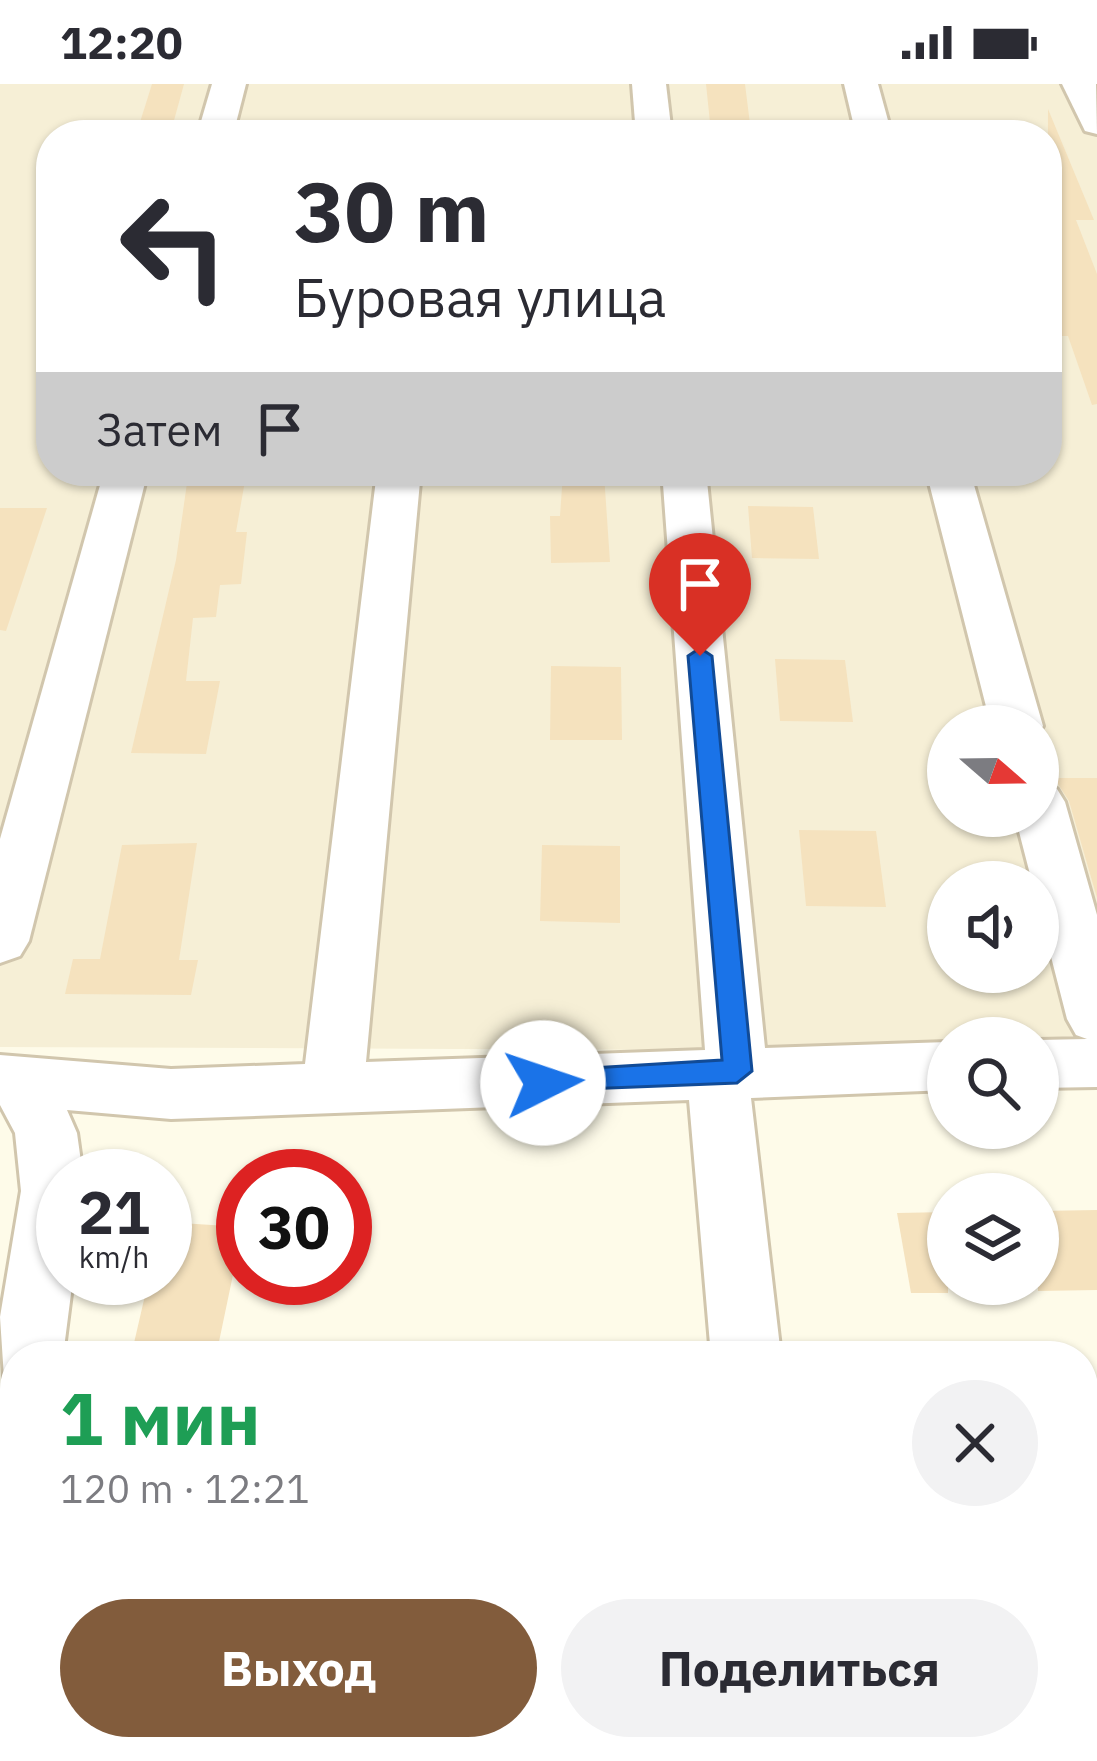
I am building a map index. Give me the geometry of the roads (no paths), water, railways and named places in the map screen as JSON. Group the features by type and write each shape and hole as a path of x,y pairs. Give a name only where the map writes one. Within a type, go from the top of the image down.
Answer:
{"street":[{"path":"219,120 229,84"},
{"path":"649,84 653,120"},
{"path":"861,84 870,120"},
{"path":"1079,84 1097,124"},
{"path":"0,941 122,486"},
{"path":"333,1087 397,486"},
{"path":"685,486 745,1341"},
{"path":"952,486 1012,705"},
{"path":"1048,837 1097,1019"},
{"path":"1059,1064 1097,1063"},
{"path":"12,1081 171,1094 500,1086 727,1072 927,1067"},
{"path":"12,1081 46,1133 53,1192 30,1341"}]}
